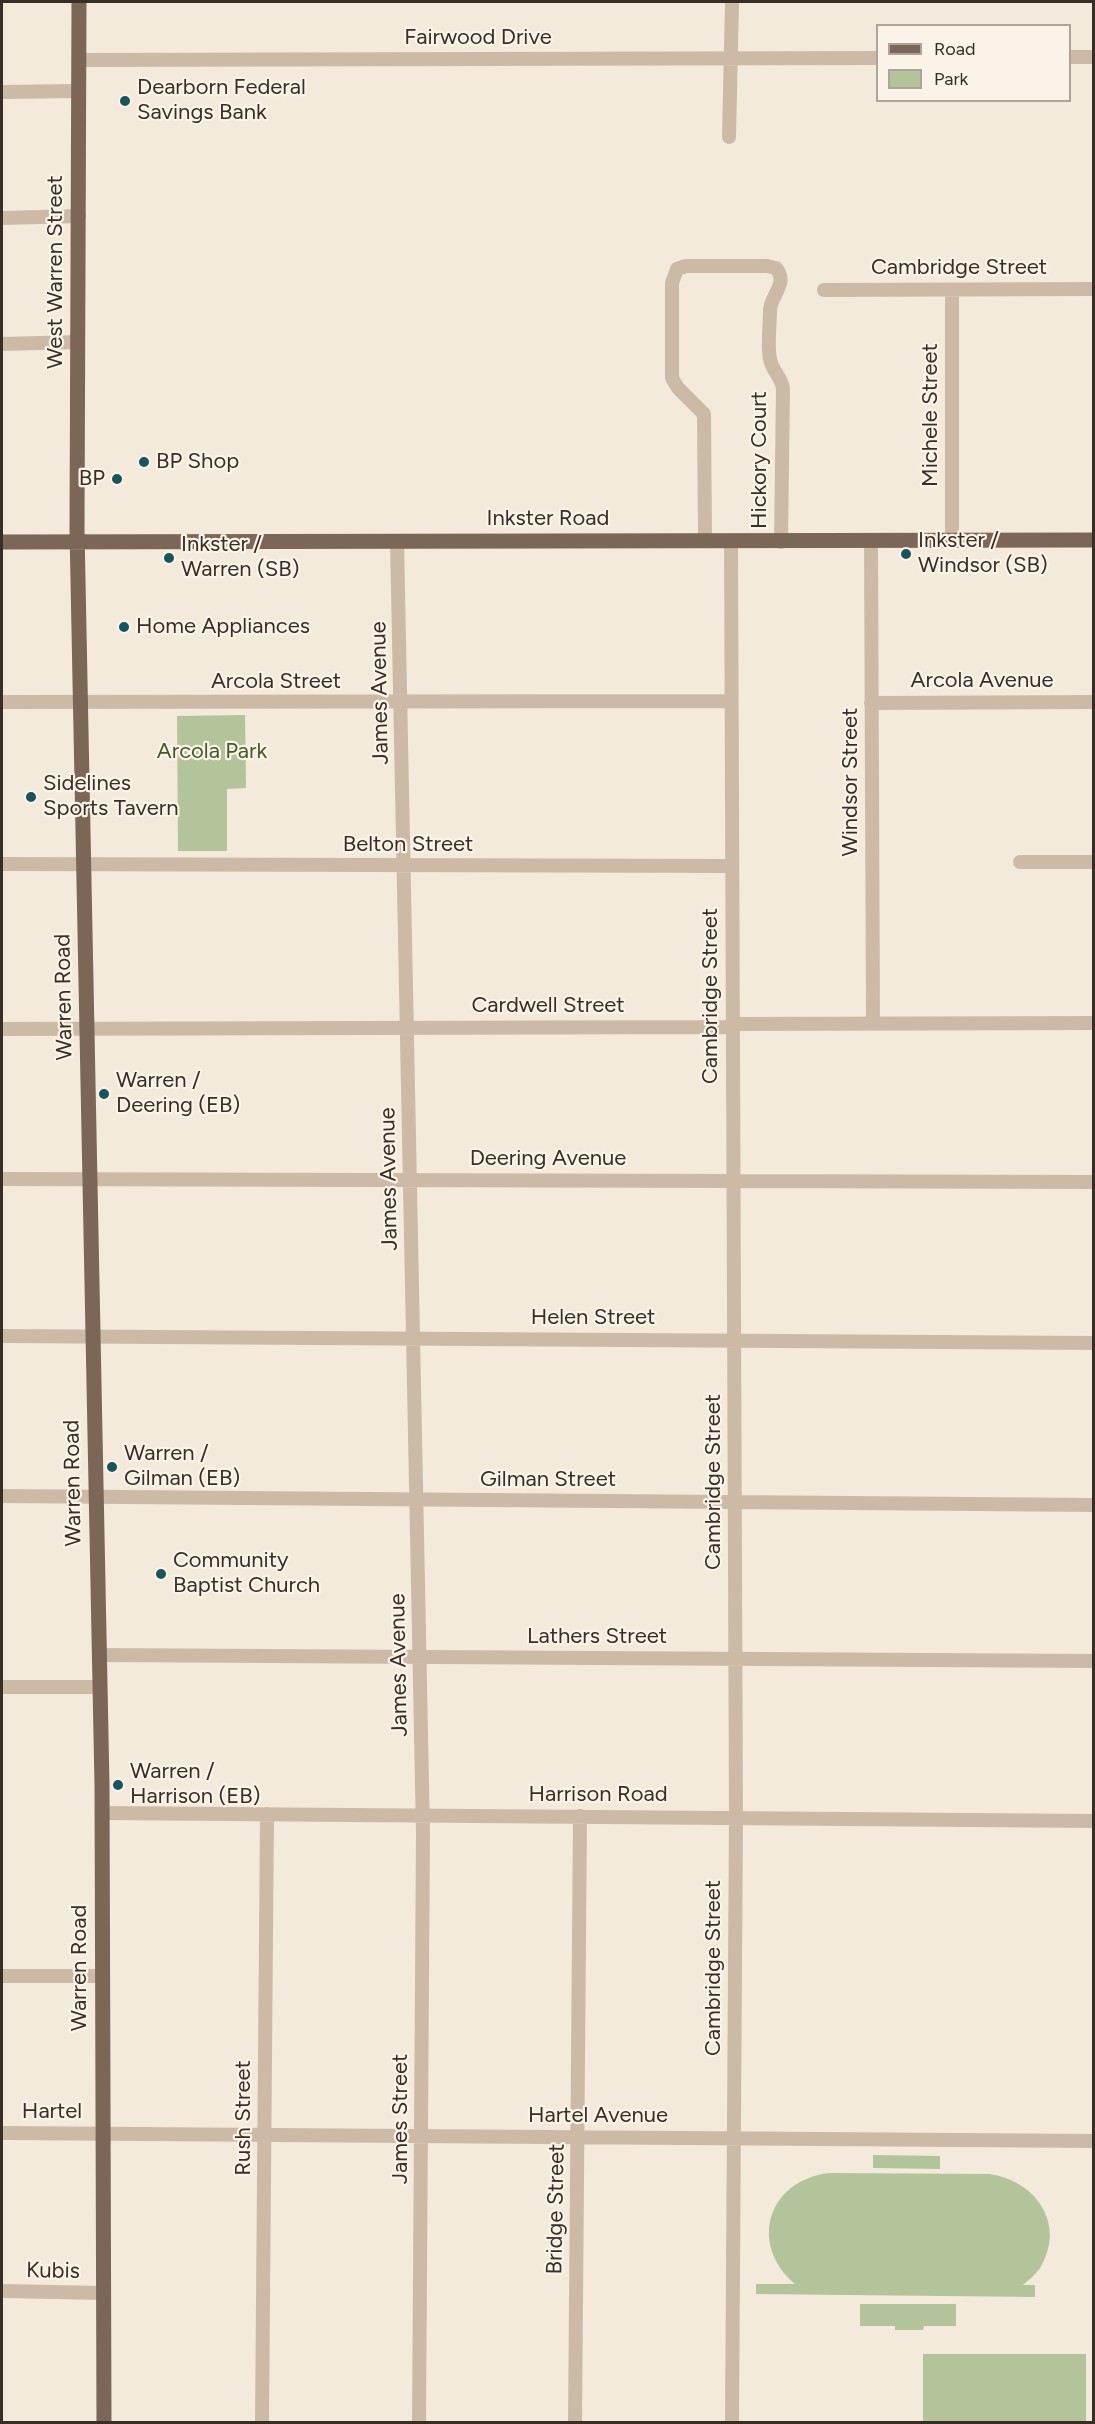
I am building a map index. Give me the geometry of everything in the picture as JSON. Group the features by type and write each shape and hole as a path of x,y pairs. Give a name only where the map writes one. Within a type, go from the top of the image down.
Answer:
{"main road":[{"name":"West Warren Street","path":"78,542 79,2"},
{"name":"Inkster Road","path":"2,542 1094,540"},
{"name":"Warren Road","path":"78,542 100,1655 104,2422"}],"street":[{"path":"729,136 732,2"},
{"path":"1071,57 1094,57"},
{"name":"Fairwood Drive","path":"79,60 876,58"},
{"path":"2,92 79,91"},
{"path":"2,218 79,216"},
{"name":"Hickory Court","path":"705,542 704,414 678,388 672,378 672,283 677,269 686,266 767,266 776,268 781,276 780,286 770,305 770,359 781,379 783,389 781,542"},
{"name":"Cambridge Street","path":"824,290 1094,289"},
{"name":"Michele Street","path":"952,290 952,541"},
{"path":"2,344 78,342"},
{"name":"Windsor Street","path":"871,541 873,1023"},
{"name":"James Avenue","path":"397,542 423,1815"},
{"name":"Cambridge Street","path":"730,542 736,1817 732,2422"},
{"name":"Arcola Street","path":"2,702 731,701"},
{"name":"Arcola Avenue","path":"871,702 1094,702"},
{"path":"1020,862 1094,862"},
{"name":"Belton Street","path":"2,864 732,866"},
{"name":"Cardwell Street","path":"2,1029 1094,1023"},
{"name":"Deering Avenue","path":"2,1179 1094,1182"},
{"name":"Helen Street","path":"2,1336 1094,1343"},
{"name":"Gilman Street","path":"2,1496 96,1499 1094,1505"},
{"name":"Lathers Street","path":"100,1655 1094,1661"},
{"path":"2,1687 100,1687"},
{"name":"Harrison Road","path":"102,1813 1094,1821"},
{"name":"Rush Street","path":"262,2422 267,1814"},
{"name":"James Street","path":"419,2422 423,1815"},
{"name":"Bridge Street","path":"575,2422 580,1816"},
{"path":"2,1976 101,1976"},
{"name":"Hartel","path":"2,2133 102,2133"},
{"name":"Hartel Avenue","path":"102,2133 1094,2141"},
{"name":"Kubis","path":"2,2291 104,2293"}],"green space":[{"name":"Arcola Park","path":"245,715 246,788 227,789 227,851 178,851 177,716"},
{"path":"873,2155 940,2156 940,2169 873,2168"},
{"path":"829,2173 989,2174 1006,2178 1020,2185 1042,2207 1048,2221 1050,2236 1047,2252 1040,2268 1023,2285 1035,2285 1035,2297 756,2294 756,2284 795,2284 780,2268 772,2251 769,2233 772,2216 779,2201 791,2188 808,2178"},
{"path":"860,2304 956,2304 956,2326 924,2326 923,2330 895,2330 895,2326 860,2326"},
{"path":"923,2354 1086,2354 1086,2422 923,2422"}],"place":[{"name":"Dearborn Federal Savings Bank","path":"125,101"},
{"name":"BP Shop","path":"144,462"},
{"name":"BP","path":"117,479"},
{"name":"Inkster / Windsor (SB)","path":"906,554"},
{"name":"Inkster / Warren (SB)","path":"169,558"},
{"name":"Home Appliances","path":"124,627"},
{"name":"Sidelines Sports Tavern","path":"31,797"},
{"name":"Warren / Deering (EB)","path":"104,1094"},
{"name":"Warren / Gilman (EB)","path":"112,1467"},
{"name":"Community Baptist Church","path":"161,1574"},
{"name":"Warren / Harrison (EB)","path":"118,1785"}]}
